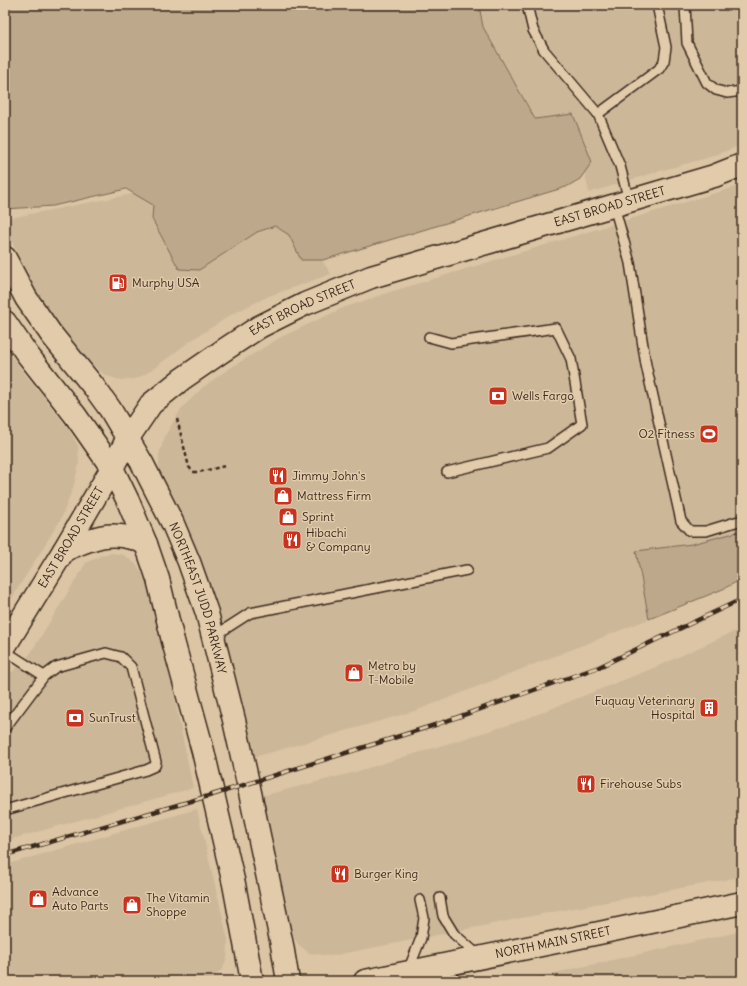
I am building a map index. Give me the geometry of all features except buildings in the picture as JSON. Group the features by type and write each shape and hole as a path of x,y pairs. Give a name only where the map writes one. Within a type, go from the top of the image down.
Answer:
{"main road":[{"name":"EAST BROAD STREET","path":"5,646 64,550 128,438 151,404 182,379 259,327 305,304 371,277 622,204 714,176 742,165"},
{"name":"NORTHEAST JUDD PARKWAY","path":"5,258 26,298 50,334 94,387 128,438 155,487 189,562 207,613 248,783 282,945 288,981"},
{"path":"5,322 27,354 75,415 112,468 146,544 158,579 203,751 212,795 231,870 252,981"},
{"path":"64,550 94,538 108,535 133,538 146,544"},
{"name":"NORTH MAIN STREET","path":"365,981 742,903"}],"lane":[{"path":"527,5 533,30 544,50 598,114 620,166 622,204 646,365 681,521 690,531 706,532 742,520"},
{"path":"598,114 659,69 664,61 666,47 657,5"},
{"path":"685,5 687,43 707,83 716,90 727,93 742,91"},
{"path":"430,337 452,343 556,328 571,359 582,424 548,448 447,472"},
{"path":"216,649 222,630 250,613 466,570"},
{"path":"5,651 44,676"},
{"path":"5,728 44,676 56,667 106,653 121,656 131,667 156,762 155,766 146,770 5,810"},
{"path":"440,898 443,916 454,934 481,958"},
{"path":"408,973 420,938 424,918 420,900"}],"path":[{"path":"177,419 189,467 193,472 225,466"}],"shaded area":[{"path":"5,5 479,5 483,27 535,119 573,114 592,162 580,179 566,187 323,260 301,260 289,235 275,226 257,232 199,270 179,269 152,219 153,205 126,189 53,206 5,209"},
{"path":"479,5 742,5 742,145 707,158 589,193 573,115 536,119 483,27"},
{"path":"742,185 742,573 649,619 418,710 255,757 229,660 159,468 159,454 166,434 181,409 203,387 230,368 281,337 343,308 390,292"},
{"path":"153,190 291,213 331,274 269,296 234,313 189,342 149,372 136,379 119,380 105,375 90,363 60,326 33,286 5,227 5,219"},
{"path":"5,347 69,429 78,446 79,464 74,485 61,519 5,609"},
{"path":"742,531 742,579 723,589 649,619 636,551 692,544"},
{"path":"112,553 124,555 137,565 147,582 156,607 193,788 5,841 5,680 30,654 86,563 100,556"},
{"path":"742,628 742,876 331,956 309,953 298,944 289,930 262,796 355,772 518,722 656,667"},
{"path":"197,809 228,940 227,958 223,968 211,981 5,981 5,865"},
{"path":"742,931 742,981 519,981"}],"railway":[{"path":"5,855 212,795 438,724 599,667 742,599"}],"place":[{"name":"Murphy USA","path":"118,283"},
{"name":"Wells Fargo","path":"498,396"},
{"name":"O2 Fitness","path":"709,434"},
{"name":"Jimmy John's","path":"278,476"},
{"name":"Mattress Firm","path":"283,496"},
{"name":"Sprint","path":"288,517"},
{"name":"Hibachi & Company","path":"292,540"},
{"name":"Metro by T-Mobile","path":"354,673"},
{"name":"Fuquay Veterinary Hospital","path":"709,708"},
{"name":"SunTrust","path":"75,718"},
{"name":"Firehouse Subs","path":"586,784"},
{"name":"Burger King","path":"340,874"},
{"name":"Advance Auto Parts","path":"38,899"},
{"name":"The Vitamin Shoppe","path":"132,905"}]}
